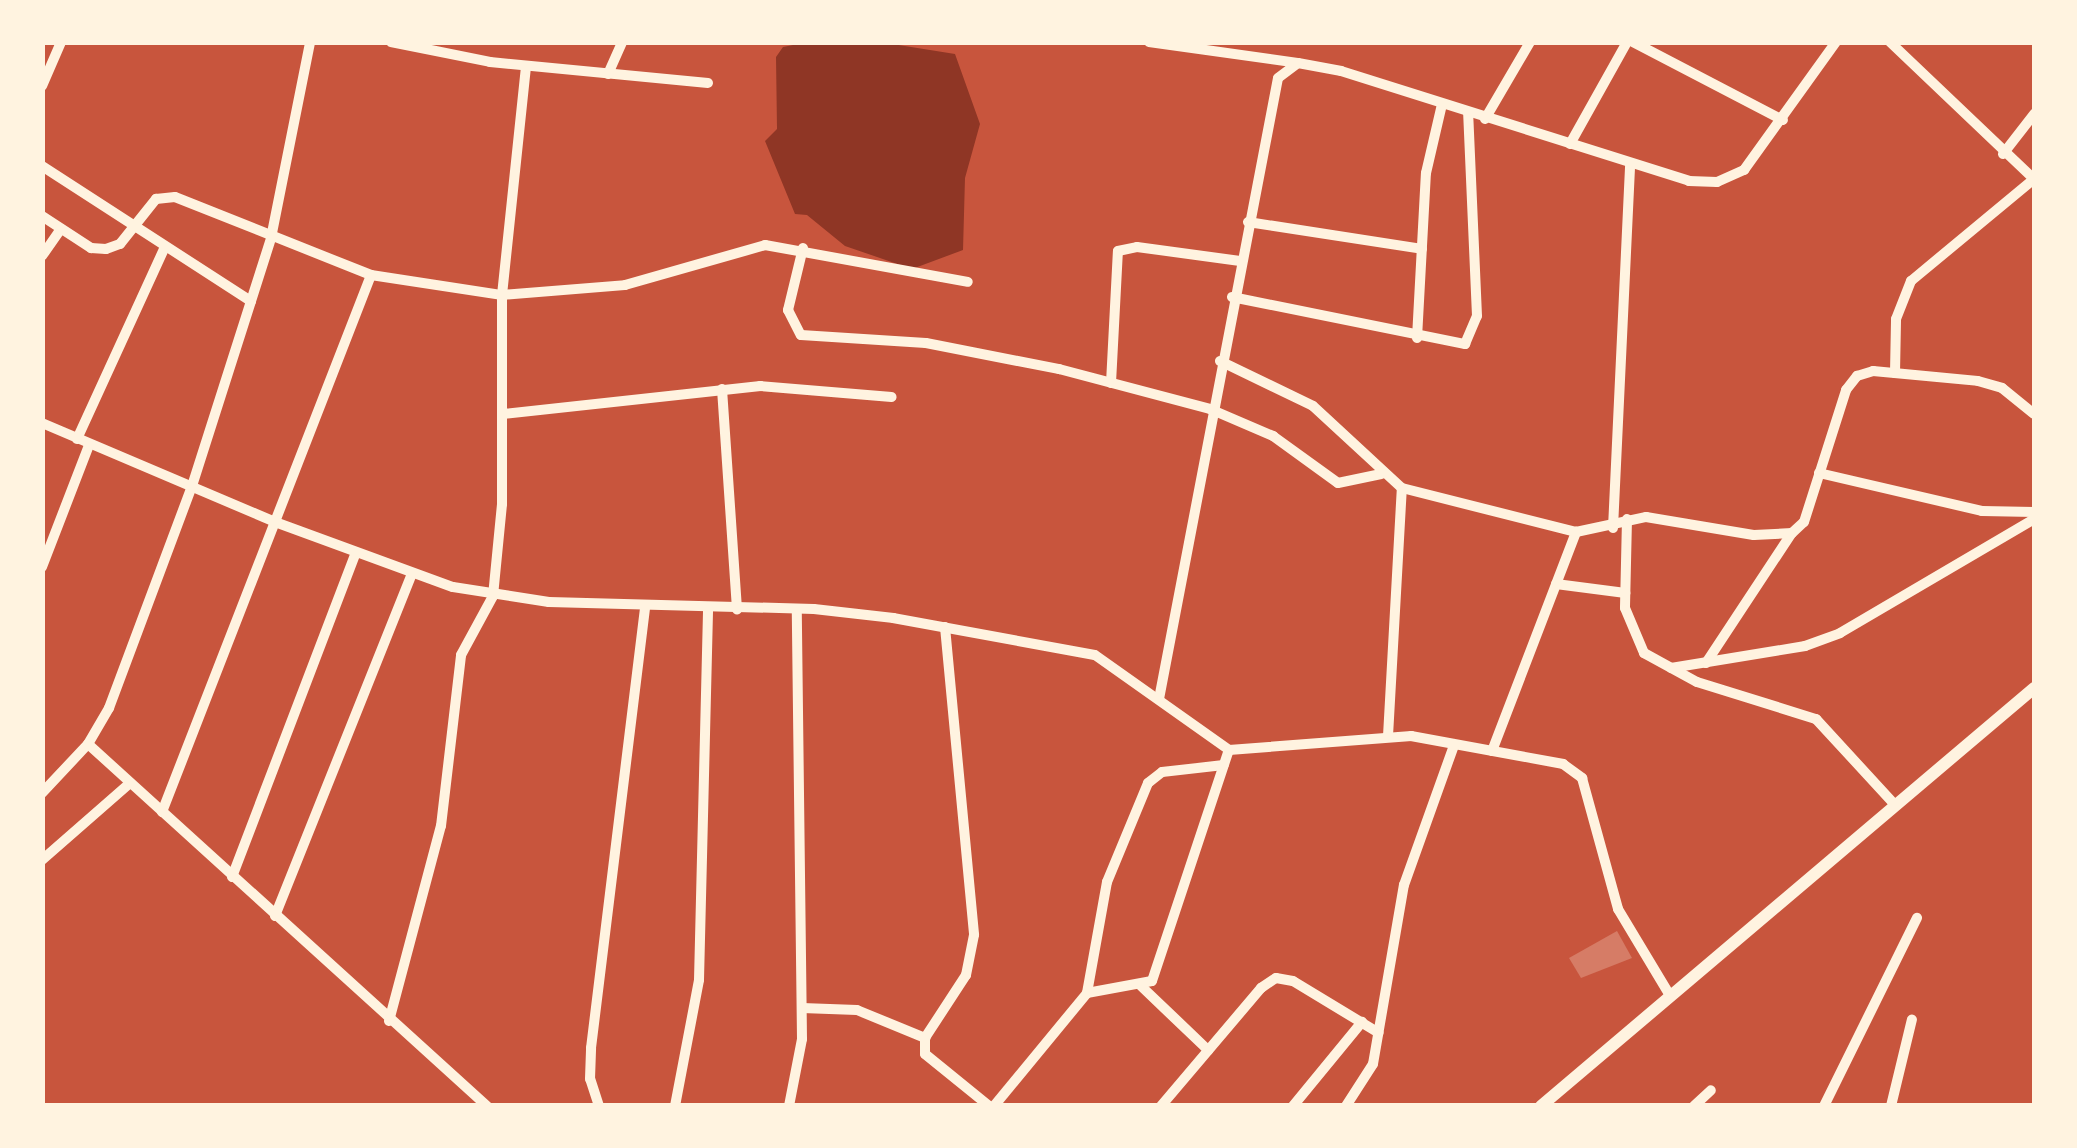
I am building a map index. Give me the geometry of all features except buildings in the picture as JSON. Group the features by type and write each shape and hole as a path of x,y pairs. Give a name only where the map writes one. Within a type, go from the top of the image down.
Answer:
{"street":[{"path":"42,86 61,42"},
{"path":"42,793 88,744 109,708 192,486 272,238 310,42"},
{"path":"391,42 526,67 708,82"},
{"path":"608,74 622,42"},
{"path":"1149,42 1298,63 1690,181 1717,182 1744,170 1836,42"},
{"path":"1485,119 1530,42"},
{"path":"1570,144 1630,42 1782,120"},
{"path":"1890,42 2002,154 2034,179 1911,281 1896,320 1895,372"},
{"path":"1159,700 1268,105 1278,78 1298,63"},
{"path":"389,1021 441,826 461,655 493,596 504,414 502,296 526,67"},
{"path":"1418,338 1426,174 1442,104"},
{"path":"1232,298 1418,338 1465,344 1475,333 1468,113"},
{"path":"2002,154 2034,114"},
{"path":"1613,528 1630,163"},
{"path":"42,166 252,301"},
{"path":"42,216 91,248 106,249 120,244 156,199 176,197 371,275 502,296 584,293 660,278 732,251 802,248 968,282"},
{"path":"1248,222 1422,249"},
{"path":"42,256 61,229"},
{"path":"1110,382 1118,252 1136,246 1240,261"},
{"path":"77,439 165,247"},
{"path":"802,248 788,310 801,335 926,342 1110,382 1210,409 1273,436 1338,482 1381,474"},
{"path":"162,812 371,275"},
{"path":"1220,360 1312,406 1381,474 1402,488 1576,532 1613,528 1627,519 1754,535 1792,533"},
{"path":"1706,663 1792,533 1804,522 1857,376 1895,372 1978,381 2002,388 2034,414"},
{"path":"504,414 722,389 796,386 892,398"},
{"path":"722,389 737,608"},
{"path":"42,423 275,522 412,574 493,596 645,608 797,609 945,627 1095,655 1229,750 1388,736 1562,764 1582,778 1618,909 1669,994"},
{"path":"42,567 48,536 89,445"},
{"path":"1820,473 1982,511 2034,516"},
{"path":"1388,736 1402,488"},
{"path":"1668,669 1805,646 1840,633 2034,516"},
{"path":"1627,519 1626,593 1633,636 1668,669 1816,719 1896,805"},
{"path":"1492,751 1576,532"},
{"path":"232,877 356,553"},
{"path":"275,916 412,574"},
{"path":"1556,584 1626,593"},
{"path":"598,1106 590,1080 591,1048 645,608"},
{"path":"675,1106 699,980 708,608"},
{"path":"790,1106 802,1008 797,609"},
{"path":"945,627 974,936 955,999 926,1038 925,1054 991,1106 1087,993 1100,986 1140,986 1208,1050"},
{"path":"1542,1106 1669,994 2034,688"},
{"path":"88,744 487,1106"},
{"path":"1346,1106 1373,1064 1404,885 1454,745"},
{"path":"1140,986 1159,967 1229,750"},
{"path":"1087,993 1107,882 1148,783 1162,772 1224,765"},
{"path":"42,860 130,783"},
{"path":"1824,1106 1917,918"},
{"path":"1161,1106 1260,988 1276,978 1293,981 1379,1033"},
{"path":"802,1008 878,1016 926,1038"},
{"path":"1891,1106 1912,1019"},
{"path":"1293,1106 1362,1022"},
{"path":"1694,1106 1711,1090"}],"shaded area":[{"path":"803,43 886,43 955,54 980,124 965,178 963,250 912,269 845,246 807,215 795,214 765,141 777,129 776,57 783,47"}]}
